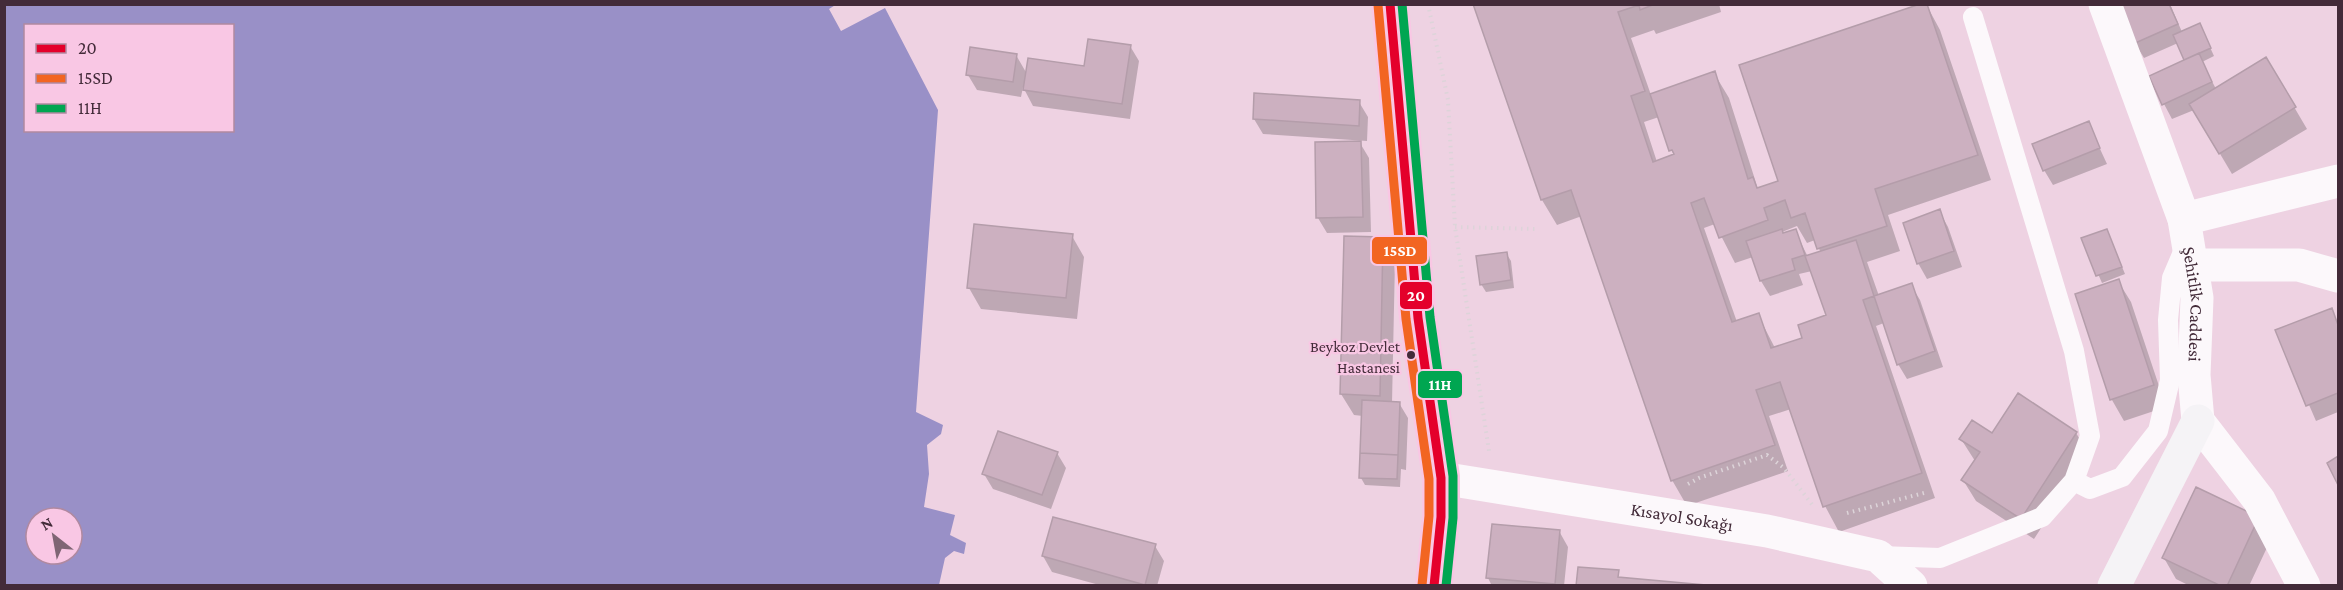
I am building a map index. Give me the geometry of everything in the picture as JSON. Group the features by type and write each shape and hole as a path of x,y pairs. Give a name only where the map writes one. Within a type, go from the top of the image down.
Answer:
{"main road":[{"path":"1390,4 1417,307 1441,478 1441,517 1434,585"},
{"path":"2114,585 2198,421"}],"street":[{"name":"Şehitlik Caddesi","path":"2105,4 2188,242 2197,298 2194,375 2198,421"},
{"path":"2188,242 2338,181"},
{"path":"2188,242 2299,265 2338,276"},
{"path":"2198,421 2259,500 2304,585"},
{"name":"Kısayol Sokağı","path":"1441,478 1767,531 1878,556 1911,585"}],"lane":[{"path":"1878,556 1940,558 2003,535 2042,517 2074,481 2090,436 2074,351 1973,17"},
{"path":"2074,481 2090,489 2121,477 2158,431 2170,380 2168,320 2172,278 2188,242"}],"path":[{"path":"1428,4 1448,100 1455,227 1487,448 1493,459"},
{"path":"1455,227 1536,229"},
{"path":"1684,486 1699,478 1767,455 1784,468 1819,511"},
{"path":"1838,515 1924,493"}],"shaded area":[{"path":"837,4 829,9 841,31 885,8 938,110 916,412 943,425 941,434 927,445 929,474 924,507 955,515 950,535 966,543 964,554 954,551 945,558 939,585 5,585 5,5"}],"building":[{"path":"1473,4 1655,4 1640,10 1639,5 1618,12 1645,91 1631,96 1653,162 1674,154 1672,150 1669,151 1650,94 1715,71 1748,179 1753,177 1757,188 1778,181 1739,65 1920,4 1927,4 1978,155 1875,189 1887,226 1817,249 1805,213 1791,218 1785,200 1764,208 1768,220 1719,238 1704,198 1691,203 1732,322 1759,313 1771,348 1802,338 1798,325 1826,315 1805,256 1856,240 1874,296 1863,300 1922,473 1823,507 1780,382 1756,390 1775,445 1671,481 1571,190 1541,200"},
{"path":"2124,4 2169,4 2178,24 2133,44 2117,7"},
{"path":"2200,23 2211,48 2184,60 2173,35"},
{"path":"1088,39 1131,45 1122,104 1023,90 1028,58 1084,66"},
{"path":"970,47 1017,54 1013,82 966,75"},
{"path":"2199,53 2212,82 2162,105 2149,76"},
{"path":"2266,57 2296,107 2219,154 2189,104"},
{"path":"1254,93 1360,100 1359,126 1253,119"},
{"path":"2089,121 2100,148 2043,171 2032,144"},
{"path":"1361,141 1363,217 1316,218 1315,142"},
{"path":"1940,209 1954,251 1917,264 1903,223"},
{"path":"974,224 1073,234 1066,298 967,288"},
{"path":"1782,229 1783,233 1796,229 1805,255 1792,259 1795,270 1760,281 1746,241"},
{"path":"2107,229 2122,267 2096,276 2081,238"},
{"path":"1344,236 1383,237 1380,396 1340,394"},
{"path":"1507,252 1511,280 1480,285 1476,256"},
{"path":"2119,279 2154,385 2110,400 2075,294"},
{"path":"1912,283 1935,351 1897,365 1874,296"},
{"path":"2332,308 2338,325 2338,393 2306,406 2275,330"},
{"path":"2018,393 2077,432 2021,519 1961,480 1980,452 1959,439 1972,420 1992,433"},
{"path":"1362,400 1400,402 1398,455 1360,453"},
{"path":"998,431 1058,452 1042,495 982,474"},
{"path":"1360,453 1398,455 1397,479 1359,478"},
{"path":"2338,456 2338,485 2327,463"},
{"path":"2196,487 2259,517 2227,586 2221,586 2162,558"},
{"path":"1053,517 1156,544 1145,585 1042,556"},
{"path":"1492,524 1560,530 1555,584 1486,578"},
{"path":"1578,567 1619,570 1618,577 1717,586 1576,586"}],"transit line":[{"name":"20","path":"1390,4 1418,318 1441,478 1441,517 1434,586"},
{"name":"11H","path":"1402,4 1430,317 1453,476 1453,518 1446,586"},
{"name":"15SD","path":"1378,5 1406,319 1429,479 1429,516 1422,585"}],"place":[{"name":"Beykoz Devlet Hastanesi","path":"1411,355"}]}
